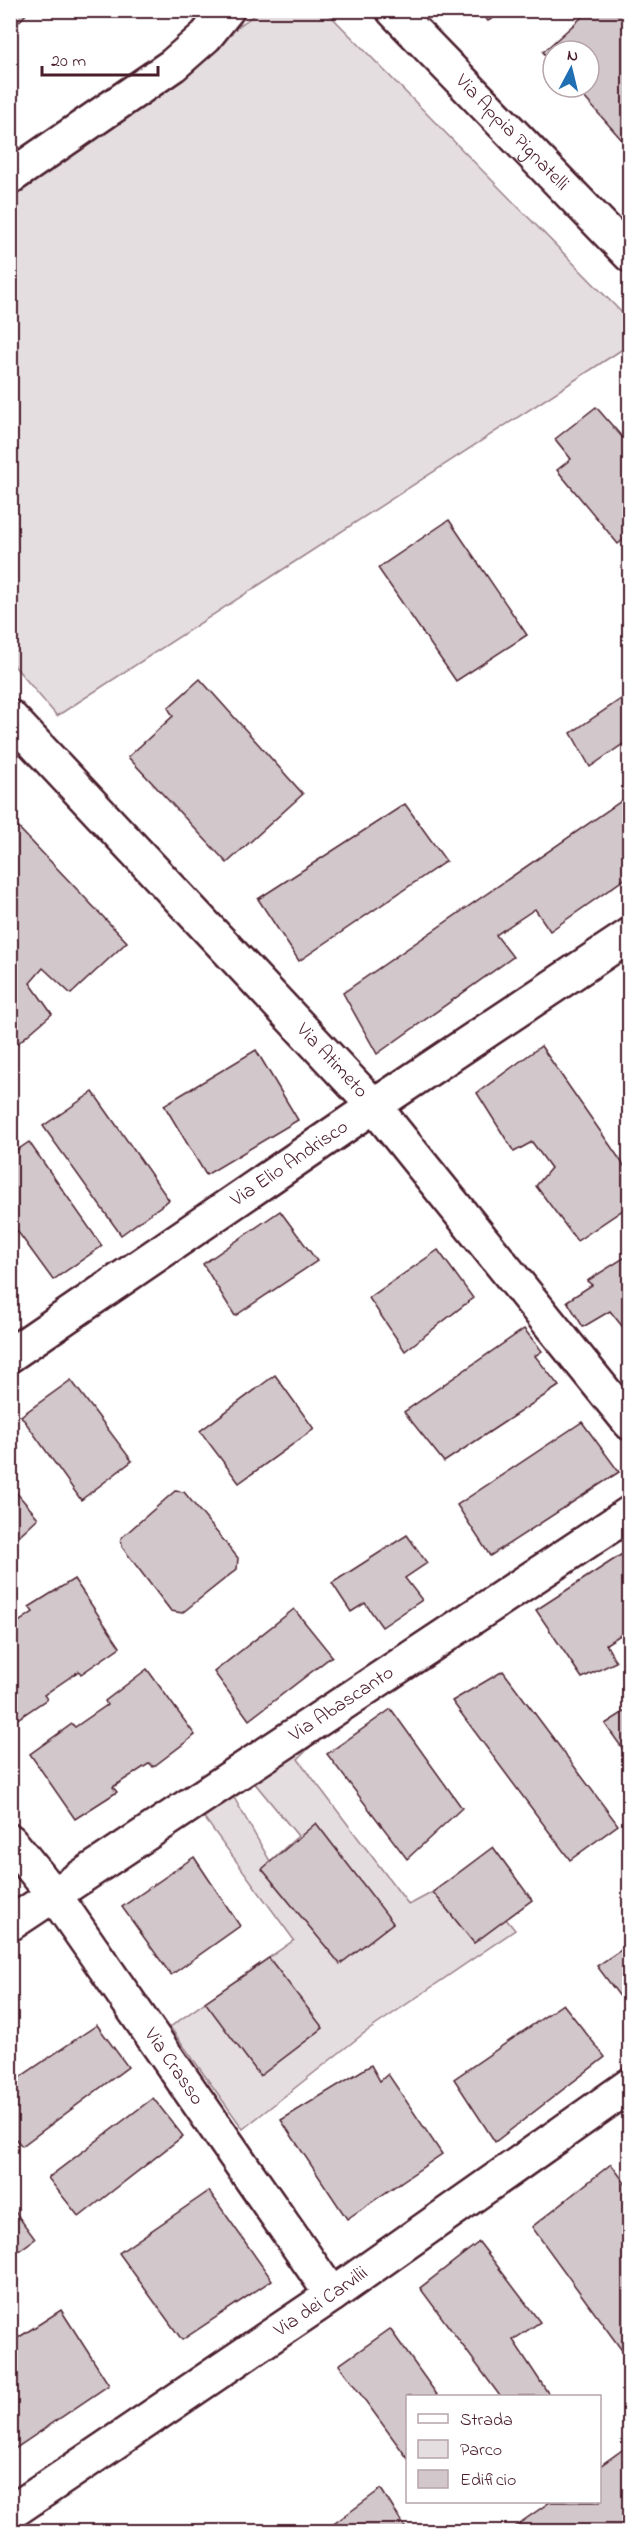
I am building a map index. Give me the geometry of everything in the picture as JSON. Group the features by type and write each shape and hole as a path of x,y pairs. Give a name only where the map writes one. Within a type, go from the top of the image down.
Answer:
{"street":[{"path":"10,177 173,65 206,36 227,10"},
{"name":"Via Appia Pignatelli","path":"393,10 630,255"},
{"name":"Via Atimeto","path":"10,717 374,1106 630,1423"},
{"name":"Via Elio Andrisco","path":"10,1355 374,1106 630,935"},
{"name":"Via Abascanto","path":"10,1924 630,1513"},
{"name":"Via Crasso","path":"10,1841 55,1896 332,2295"},
{"name":"Via dei Carvilii","path":"10,2513 332,2295 630,2085"}],"green space":[{"path":"260,11 326,11 629,320 629,345 57,716 11,662 10,189"},
{"path":"310,1736 313,1744 298,1759 409,1905 433,1892 474,1943 506,1919 515,1930 363,2034 243,2129 170,2027 294,1940 203,1816 232,1794 270,1861 298,1836 253,1781"}],"building":[{"path":"10,10 30,10 10,31"},
{"path":"478,10 507,10 488,21"},
{"path":"590,10 630,10 630,149 586,99 601,99 601,39 558,39"},
{"path":"596,407 630,446 630,534 618,544 557,470 571,459 555,439"},
{"path":"449,520 527,635 456,681 378,568"},
{"path":"200,679 303,794 227,863 128,757 173,716 168,708"},
{"path":"630,693 630,739 590,767 571,733"},
{"path":"630,795 630,875 550,931 535,909 496,935 513,957 377,1054 343,993"},
{"path":"405,804 446,861 299,961 258,899"},
{"path":"15,824 127,942 71,994 43,968 30,983 52,1014 10,1050 10,828"},
{"path":"541,1046 630,1174 630,1205 577,1241 536,1186 551,1168 532,1142 514,1152 477,1093"},
{"path":"256,1050 298,1120 206,1175 164,1105"},
{"path":"93,1092 169,1200 121,1235 43,1126"},
{"path":"29,1142 102,1246 53,1280 10,1221 10,1155"},
{"path":"280,1211 317,1261 235,1316 203,1264"},
{"path":"438,1250 473,1298 405,1351 369,1298"},
{"path":"630,1254 630,1336 610,1311 583,1327 567,1301 592,1285 587,1281"},
{"path":"524,1329 542,1351 535,1356 559,1386 444,1462 404,1412"},
{"path":"275,1375 314,1429 239,1483 200,1431"},
{"path":"71,1380 132,1461 81,1500 21,1416"},
{"path":"582,1422 619,1472 490,1556 457,1505"},
{"path":"10,1485 38,1518 10,1544"},
{"path":"175,1491 184,1492 238,1558 237,1569 182,1613 171,1611 122,1547 121,1538"},
{"path":"407,1535 427,1563 405,1578 422,1600 382,1627 365,1603 351,1612 332,1583"},
{"path":"630,1549 630,1629 606,1644 616,1662 582,1678 536,1610"},
{"path":"74,1579 120,1647 81,1674 79,1671 44,1695 47,1699 10,1724 10,1628 33,1612 29,1607"},
{"path":"294,1609 332,1656 249,1720 214,1672"},
{"path":"147,1669 195,1735 153,1767 150,1763 113,1787 117,1792 75,1819 30,1754 72,1724 75,1727 107,1705 105,1701"},
{"path":"503,1671 618,1825 570,1860 452,1701"},
{"path":"630,1708 630,1759 605,1724"},
{"path":"391,1709 462,1808 407,1859 327,1754"},
{"path":"316,1823 393,1923 340,1964 262,1869"},
{"path":"493,1847 532,1900 474,1943 433,1892"},
{"path":"194,1857 240,1926 171,1975 122,1907"},
{"path":"630,1944 630,2010 597,1966"},
{"path":"269,1958 323,2028 260,2076 205,2002"},
{"path":"563,2004 605,2057 495,2142 454,2079"},
{"path":"97,2025 128,2067 22,2146 10,2133 10,2084"},
{"path":"371,2065 380,2081 388,2074 442,2154 347,2219 281,2120"},
{"path":"153,2098 183,2136 79,2217 48,2178"},
{"path":"611,2164 630,2190 630,2353 626,2356 532,2227"},
{"path":"209,2191 272,2280 182,2340 119,2253"},
{"path":"10,2205 35,2239 10,2257"},
{"path":"479,2242 540,2322 513,2340 549,2395 499,2395 420,2288"},
{"path":"61,2310 109,2385 10,2452 10,2343"},
{"path":"390,2329 437,2395 406,2395 406,2456 339,2365"},
{"path":"625,2448 630,2454 630,2532 507,2532 549,2503 601,2503 601,2465"},
{"path":"381,2489 408,2532 323,2532"}]}
